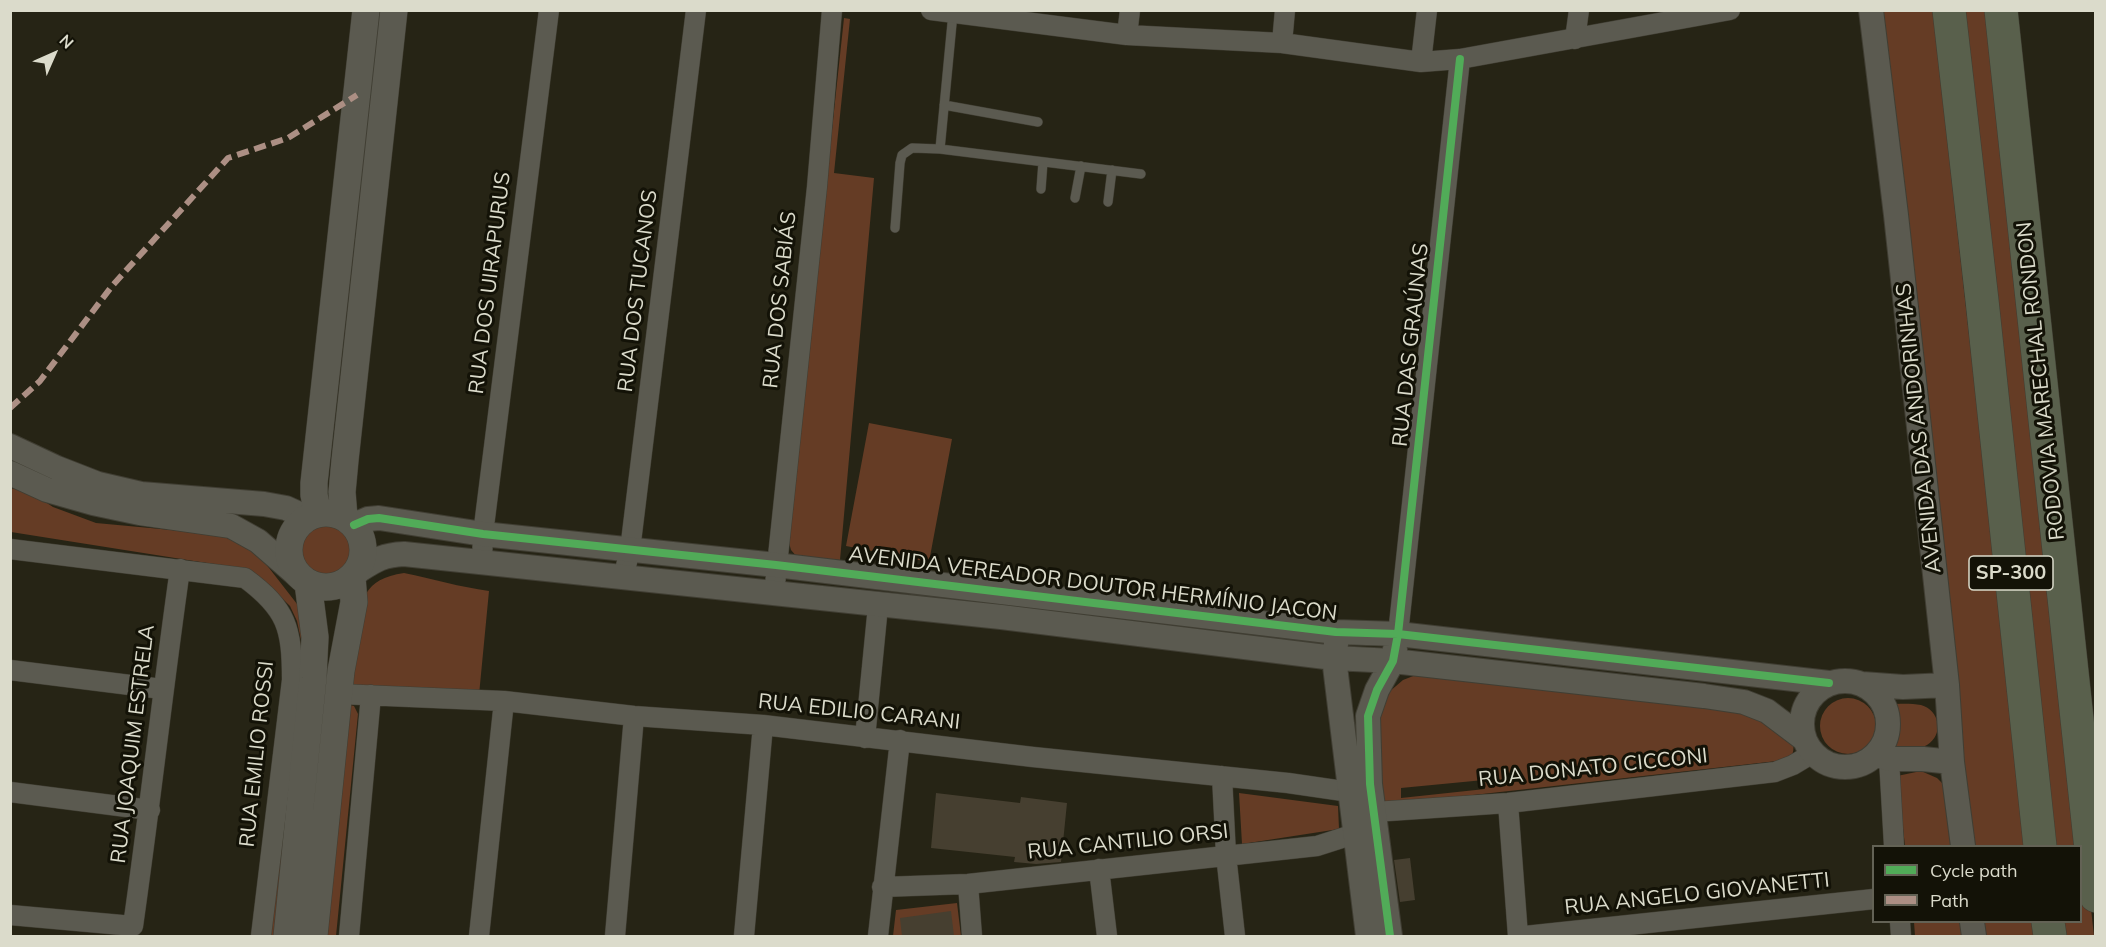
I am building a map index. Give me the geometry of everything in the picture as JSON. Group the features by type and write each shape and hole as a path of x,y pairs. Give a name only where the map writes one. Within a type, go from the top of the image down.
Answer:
{"highway":[{"name":"SP-300","path":"1949,10 2040,845"},
{"name":"RODOVIA MARECHAL RONDON","path":"2001,10 2096,896"}],"main road":[{"path":"302,579 319,587 331,588 342,584 354,575 361,562 363,549 361,536 330,518 314,495 314,483 366,10"},
{"path":"287,936 313,678 315,637 302,579 289,561 288,544 294,529 330,518 342,492 394,10"},
{"path":"314,936 339,694 354,602 354,575"}],"street":[{"name":"RUA DOS UIRAPURUS","path":"482,561 483,534 549,10"},
{"name":"RUA DOS TUCANOS","path":"624,578 630,550 696,10"},
{"name":"RUA DOS SABIÁS","path":"774,594 817,188 832,10"},
{"path":"931,10 982,13 1127,35 1282,43 1420,62 1460,59 1730,11"},
{"path":"1127,35 1130,10"},
{"path":"1282,43 1285,10"},
{"path":"1420,62 1427,10"},
{"path":"1575,39 1579,10"},
{"name":"AVENIDA DAS ANDORINHAS","path":"1871,10 1896,215 1963,845"},
{"name":"RUA DAS GRAÚNAS","path":"1398,634 1460,59"},
{"path":"10,446 98,484 141,494 264,504 330,518"},
{"path":"10,473 47,490 93,503 140,513 231,526 258,542 302,579"},
{"name":"AVENIDA VEREADOR DOUTOR HERMÍNIO JACON","path":"330,518 379,518 483,534 776,565 1336,633 1398,634 1830,683"},
{"name":"RUA EMILIO ROSSI","path":"10,549 244,578 266,594 283,616 292,649 292,680 261,936"},
{"path":"354,575 378,557 387,554 404,554 878,606 1002,617 1334,658 1393,661 1704,696 1744,702 1767,711 1827,763 1845,767 1883,757 1953,762"},
{"name":"RUA JOAQUIM ESTRELA","path":"10,915 133,926 150,810 162,689 180,569"},
{"path":"865,738 878,606"},
{"path":"1336,633 1334,658 1389,936"},
{"path":"1368,936 1365,813 1368,716 1377,690 1393,661 1398,634"},
{"path":"10,670 162,689"},
{"path":"1809,746 1802,722 1805,706 1815,692 1830,683 1846,681 1903,687 1947,685"},
{"path":"1863,684 1879,697 1887,716 1883,757 1894,845"},
{"name":"RUA EDILIO CARANI","path":"339,694 504,701 634,716 763,725 1034,757 1288,783 1365,813"},
{"path":"349,936 371,695"},
{"path":"479,936 504,701"},
{"path":"615,936 634,716"},
{"path":"744,936 763,725"},
{"path":"878,936 900,740"},
{"name":"RUA DONATO CICCONI","path":"1365,813 1508,803 1774,772 1793,765 1809,746"},
{"path":"1222,776 1226,855 1235,936"},
{"path":"10,792 150,810"},
{"path":"1508,803 1518,936"},
{"name":"RUA CANTILIO ORSI","path":"882,887 968,884 1317,846 1365,813"},
{"path":"1100,870 1107,936"},
{"path":"968,884 972,936"},
{"name":"RUA ANGELO GIOVANETTI","path":"1526,936 1872,899"}],"lane":[{"path":"940,149 953,13"},
{"path":"944,105 1038,122"},
{"path":"895,228 902,155 912,148 940,149 1141,174"},
{"path":"1041,189 1043,162"},
{"path":"1075,198 1081,166"},
{"path":"1108,202 1112,170"}],"shaded area":[{"path":"1882,11 1933,11 2026,845 1973,845"},
{"path":"1962,11 1993,11 2094,936 2064,936 2062,923 2082,923 2082,845 2054,845"},
{"path":"844,18 850,19 834,173 874,178 840,560 797,557 791,550 788,539"},
{"path":"869,423 952,439 929,562 846,546"},
{"path":"10,489 27,490 53,507 96,523 226,535 259,555 304,613 280,936 268,936 301,640 297,621 290,606 260,577 238,568 11,532"},
{"path":"319,520 331,520 346,528 354,543 354,555 346,570 331,578 319,578 304,570 296,555 296,543 304,528"},
{"path":"404,573 489,591 479,695 345,690 359,611 366,593 380,580"},
{"path":"1421,673 1745,710 1793,742 1793,750 1791,756 1786,760 1384,805 1375,727 1389,692 1403,680","holes":["1484,780 1485,789 1401,798 1401,788"]},
{"path":"1848,698 1859,700 1868,706 1874,715 1876,726 1874,737 1868,746 1859,752 1848,754 1837,752 1828,746 1822,737 1820,726 1822,715 1828,706 1837,700"},
{"path":"1888,704 1917,704 1932,712 1936,717 1938,729 1932,741 1920,748 1895,749 1895,726"},
{"path":"350,705 354,706 358,714 336,936 318,936"},
{"path":"1921,771 1937,778 1945,786 1954,845 1905,845 1897,776"},
{"path":"1239,793 1338,806 1339,829 1242,844"},
{"path":"957,903 961,936 893,936 896,910"},
{"path":"1914,923 1962,923 1964,936 1915,936"},
{"path":"1982,923 2034,923 2036,936 1984,936"}],"building":[{"path":"936,793 1020,803 1021,797 1067,803 1061,862 1036,864 1014,862 1015,857 931,848"},
{"path":"1410,858 1415,900 1400,902 1394,860"},
{"path":"951,911 954,936 902,936 900,918"}],"marked path":[{"path":"10,408 40,381 112,286 228,158 288,138 357,95"}],"cycle path":[{"path":"1390,936 1370,784 1368,716 1377,690 1393,661 1398,634 1460,59"},
{"path":"354,525 368,519 379,518 483,534 776,565 1336,632 1398,634 1829,683"}]}
